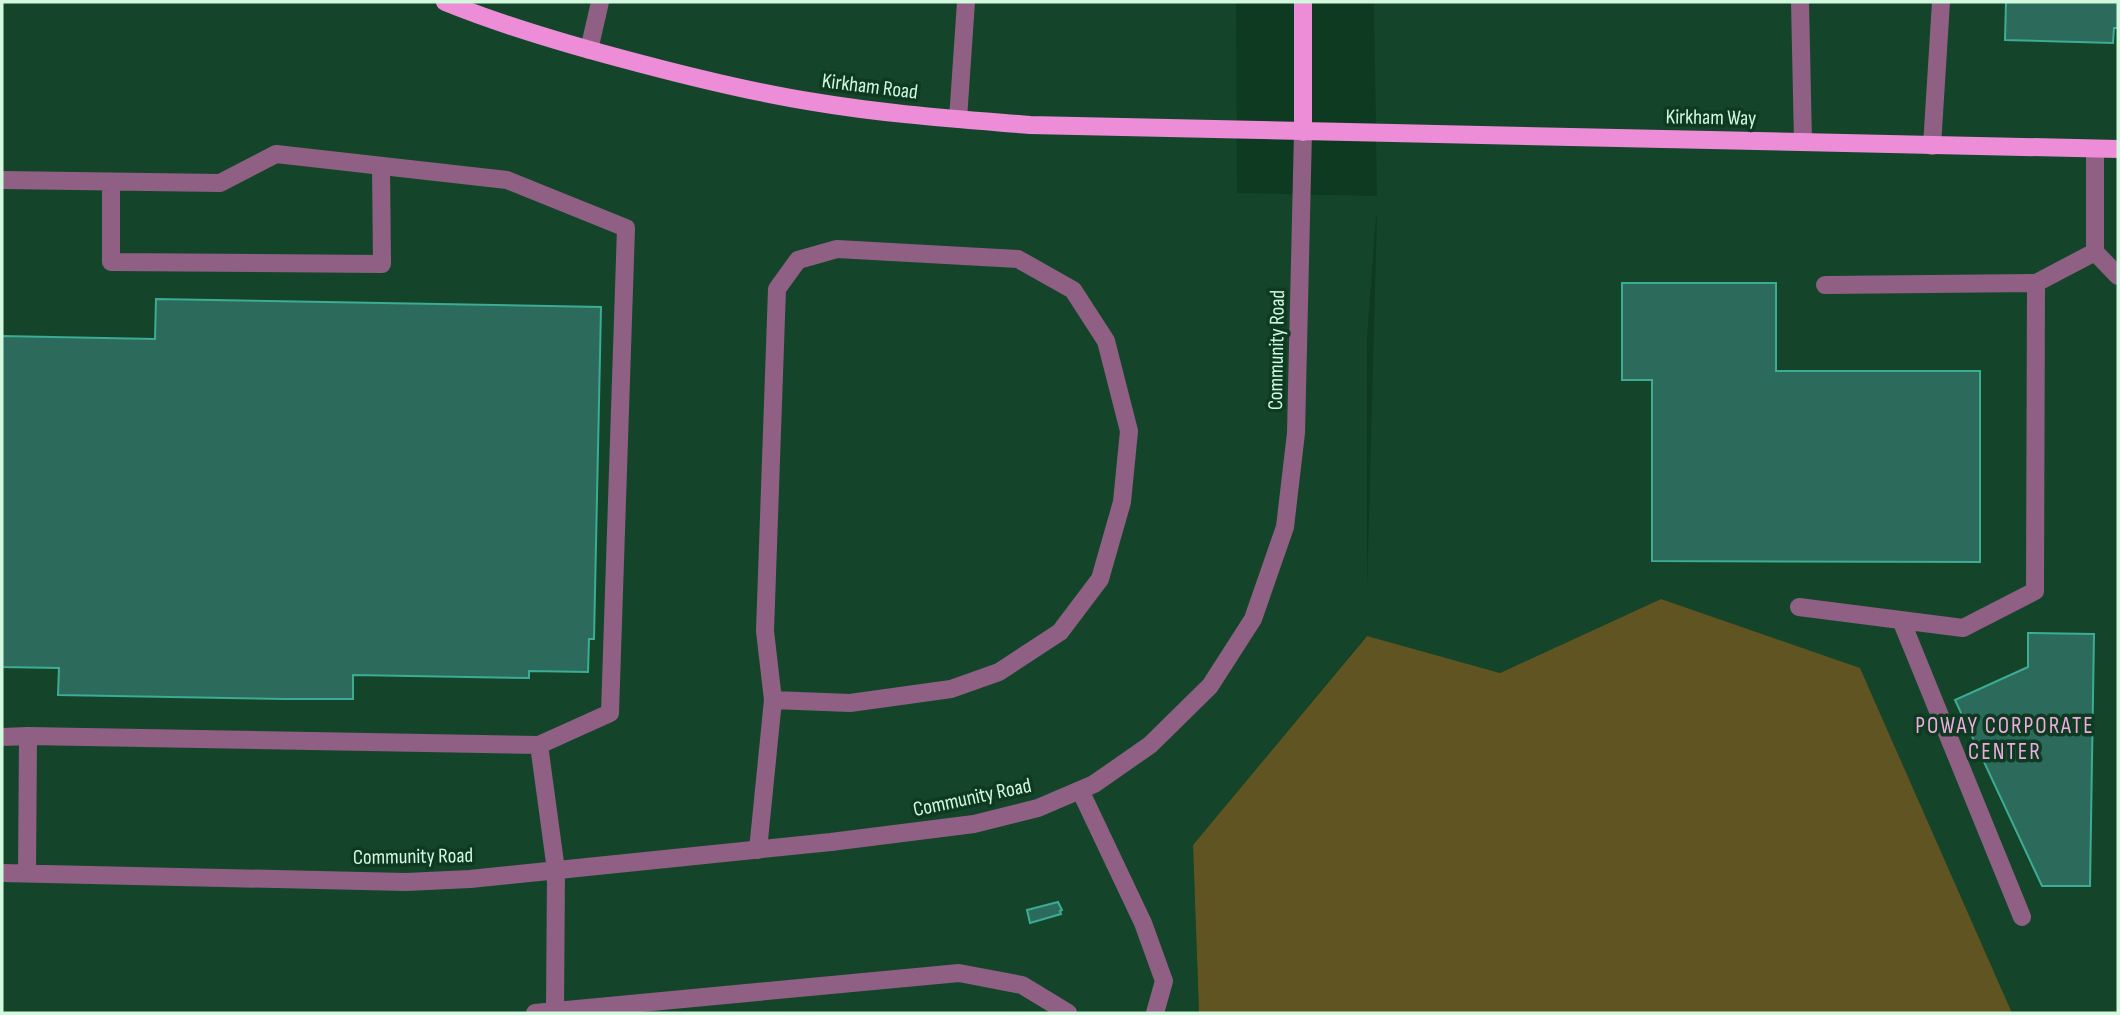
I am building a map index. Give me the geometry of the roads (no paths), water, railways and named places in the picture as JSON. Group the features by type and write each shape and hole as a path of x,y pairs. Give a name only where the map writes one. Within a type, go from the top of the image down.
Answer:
{"main road":[{"name":"Kirkham Road","path":"445,2 476,15 589,50 692,77 813,102 1030,125 1303,132"},
{"name":"Community Road","path":"1303,2 1303,132"},
{"name":"Kirkham Way","path":"1303,132 2118,149"}],"street":[{"path":"589,50 600,2"},
{"path":"958,119 966,2"},
{"path":"1800,2 1803,142"},
{"path":"1932,146 1941,2"},
{"name":"Community Road","path":"2,873 405,881 470,879 758,850 974,824 1038,808 1094,784 1150,746 1210,686 1253,619 1286,527 1296,433 1303,132"},
{"path":"2095,149 2095,253 2118,276"},
{"path":"2,180 219,183 276,154 507,180 626,228 610,713 539,745 2,737"},
{"path":"111,182 111,262 382,264 382,166"},
{"path":"758,850 773,701 765,631 777,289 798,260 837,249 1018,259 1073,290 1106,341 1129,431 1122,502 1100,579 1060,632 999,672 951,689 850,703 773,701"},
{"path":"1825,285 2036,283 2095,253"},
{"path":"1799,607 1963,628 2035,591 2036,283"},
{"path":"1901,620 2022,917"},
{"path":"27,873 28,736"},
{"path":"539,745 556,870 555,1011"},
{"path":"1080,790 1143,923 1164,981 1155,1013"},
{"path":"535,1013 959,973 1022,985 1068,1013"}],"district":[{"name":"POWAY CORPORATE CENTER","path":"2005,738"}]}
